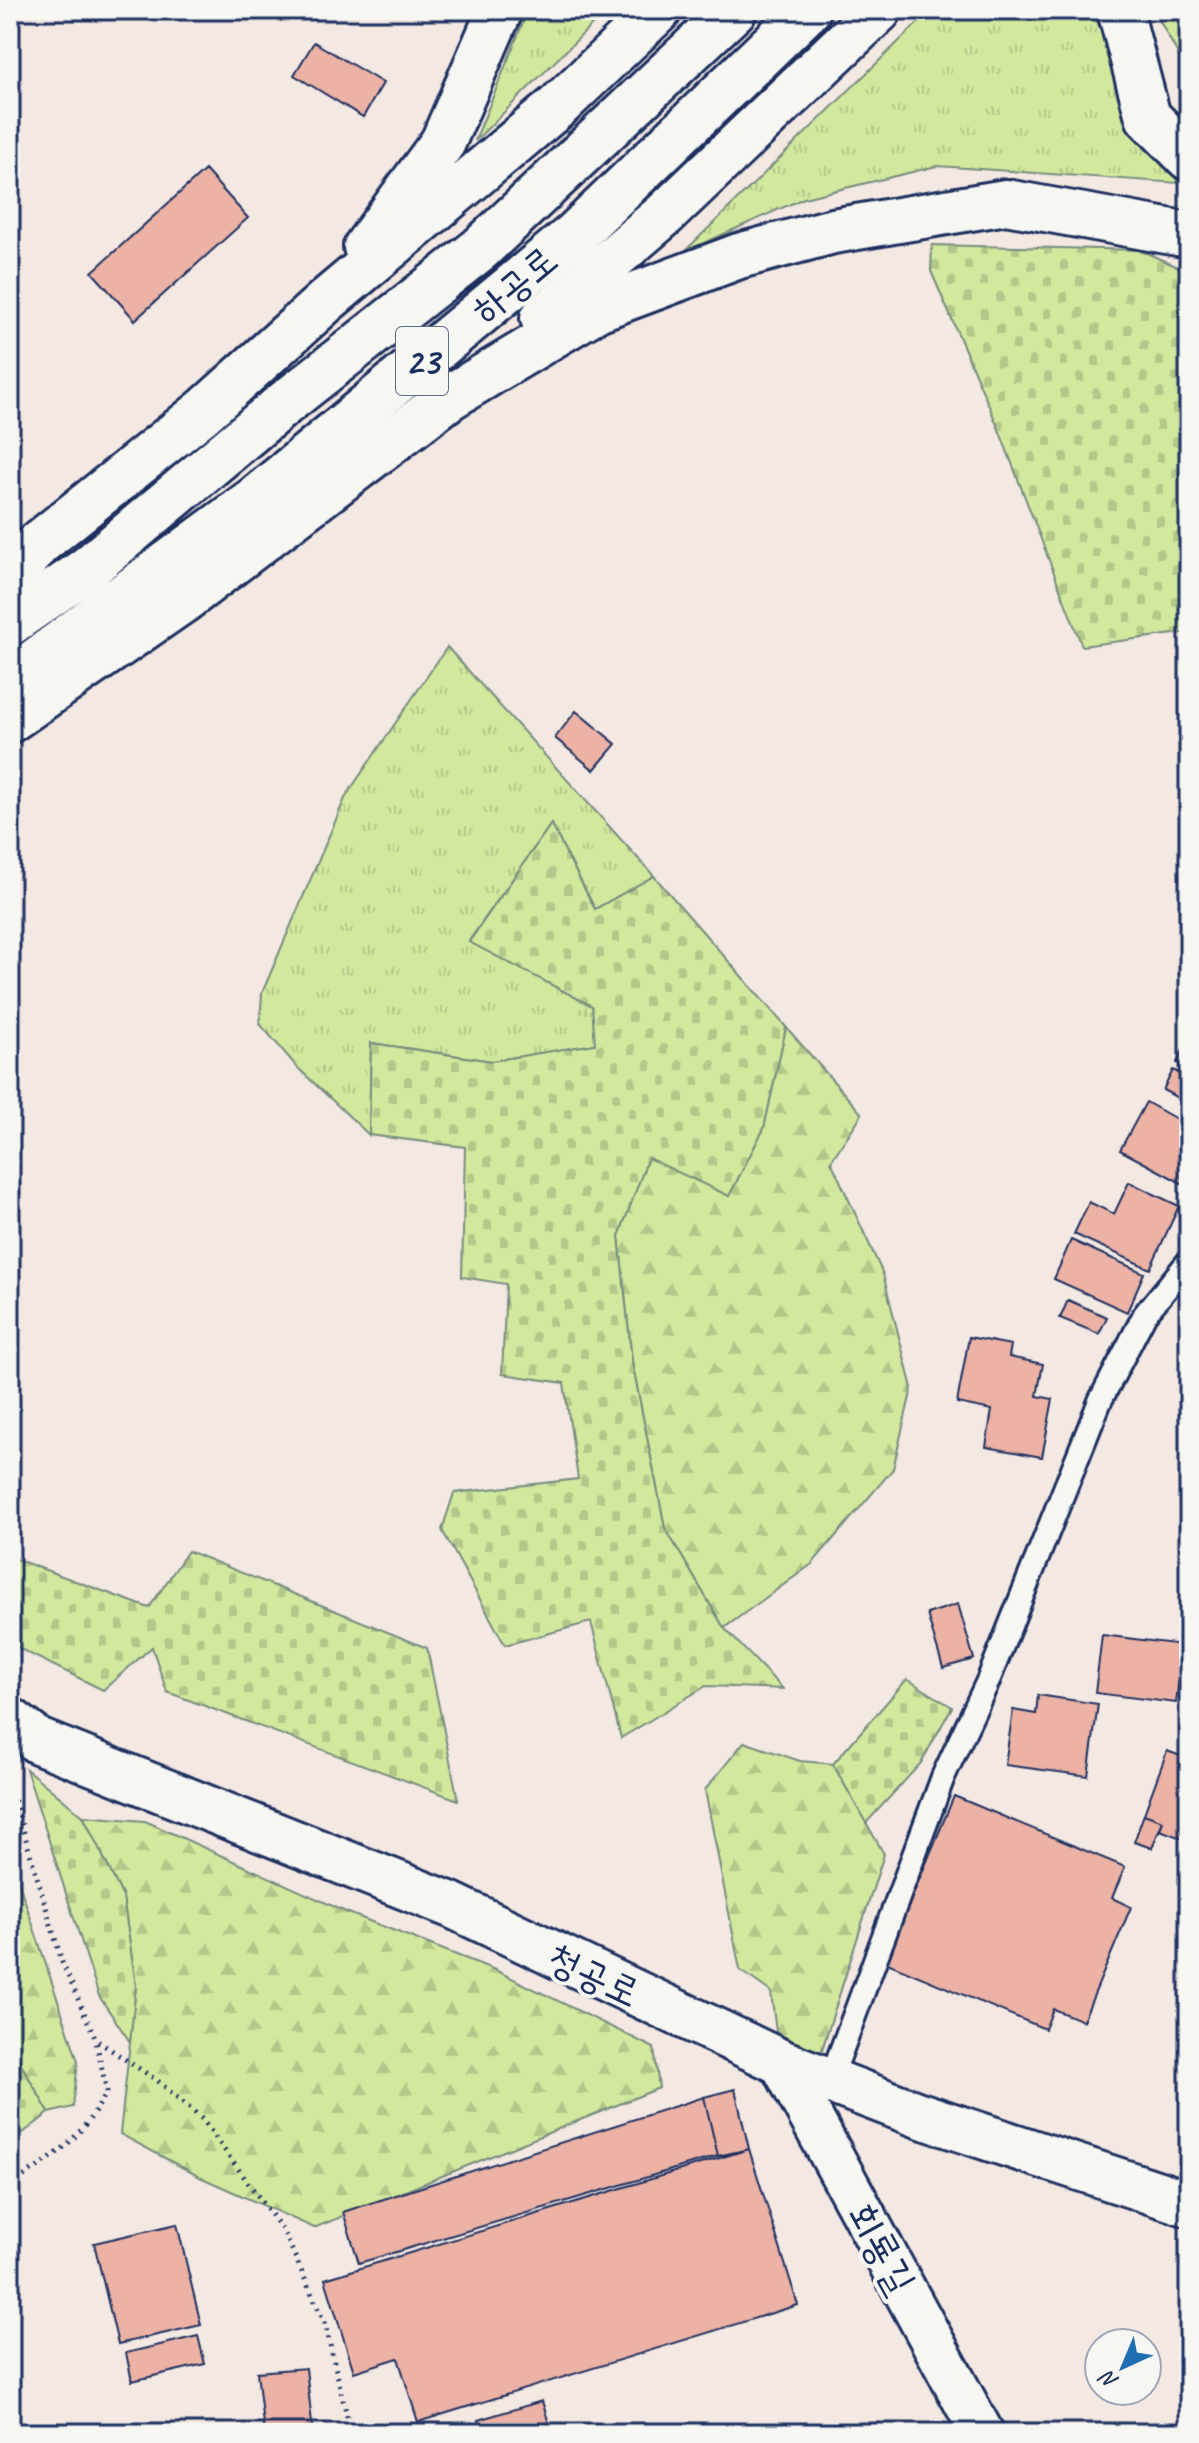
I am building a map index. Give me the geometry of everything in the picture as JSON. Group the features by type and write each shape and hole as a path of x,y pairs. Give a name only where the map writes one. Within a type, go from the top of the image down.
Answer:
{"main road":[{"path":"326,301 443,142 500,10"},
{"path":"10,579 38,544 204,411 326,301 557,107 659,10"},
{"name":"하공로","path":"10,623 87,569 280,407 480,249 734,10"},
{"name":"하공로","path":"10,680 255,499 574,235 808,10"},
{"path":"10,720 181,602 450,397 665,214 879,10"},
{"path":"1120,10 1148,117 1189,158"},
{"path":"450,397 597,309 739,256 833,231 1006,202 1189,235"},
{"name":"청공로","path":"10,1720 38,1741 451,1905 781,2062 1023,2151 1189,2204"}],"street":[{"name":"회룡길","path":"781,2062 982,2433"}],"lane":[{"path":"830,2081 943,1777 988,1681 1100,1401 1145,1314 1189,1261"}],"path":[{"path":"10,1785 62,1962 96,2040 107,2092 87,2126 47,2162 10,2185"},
{"path":"96,2040 158,2081 202,2119 284,2232 325,2324 351,2433"}],"green space":[{"path":"528,10 607,10 475,141"},
{"path":"931,10 1091,10 1178,183 937,166 804,198 684,252"},
{"path":"1158,10 1189,10 1189,74 1157,16"},
{"path":"932,245 1140,250 1189,272 1189,632 1082,646 998,427 931,271"},
{"path":"447,647 654,876 595,909 551,824 469,941 593,1006 596,1044 492,1061 371,1043 369,1135 297,1067 260,1024 262,993 346,796"},
{"path":"551,824 595,909 654,876 786,1027 764,1128 729,1196 648,1158 619,1236 632,1362 665,1528 724,1628 783,1689 706,1686 621,1738 591,1622 505,1645 442,1530 454,1493 578,1479 564,1383 502,1374 506,1284 462,1277 465,1147 369,1135 371,1043 492,1061 595,1044 592,1006 469,942"},
{"path":"786,1027 862,1114 831,1161 883,1274 912,1388 893,1469 812,1564 724,1628 665,1528 632,1362 619,1236 648,1157 729,1196 764,1128"},
{"path":"188,1551 427,1648 458,1800 167,1692 152,1647 103,1690 22,1650 10,1640 10,1557 149,1608"},
{"path":"907,1679 952,1707 921,1763 866,1823 833,1764"},
{"path":"744,1742 800,1761 833,1764 884,1854 820,2056 776,2032 771,1992 740,1970 705,1790"},
{"path":"26,1769 83,1816 123,1897 136,1986 130,2042 99,1996"},
{"path":"83,1816 145,1821 346,1912 495,1970 654,2048 659,2088 314,2228 200,2177 120,2134 136,1986 123,1897"},
{"path":"10,1856 78,2061 73,2107 49,2113 10,2045"},
{"path":"10,2045 49,2113 10,2143"}],"building":[{"path":"314,42 383,83 363,117 294,75"},
{"path":"205,170 248,218 135,320 92,272"},
{"path":"576,711 616,744 594,770 555,738"},
{"path":"1189,1042 1189,1068 1177,1063"},
{"path":"1173,1070 1189,1078 1189,1104 1163,1090"},
{"path":"1146,1102 1189,1126 1189,1187 1120,1150"},
{"path":"1129,1182 1179,1206 1150,1269 1074,1234 1089,1202 1114,1214"},
{"path":"1071,1240 1144,1273 1127,1312 1054,1279"},
{"path":"1068,1300 1107,1317 1099,1334 1060,1318"},
{"path":"969,1337 1011,1345 1009,1357 1043,1364 1037,1396 1053,1399 1042,1457 986,1447 992,1410 957,1403"},
{"path":"958,1604 974,1659 943,1668 927,1614"},
{"path":"1102,1635 1183,1645 1176,1703 1095,1693"},
{"path":"1038,1695 1098,1704 1088,1776 1005,1765 1013,1710 1036,1714"},
{"path":"1167,1751 1189,1759 1189,1841 1160,1830 1163,1821 1144,1814"},
{"path":"954,1796 1125,1867 1112,1898 1131,1907 1083,2021 1053,2009 1045,2029 885,1962"},
{"path":"1144,1814 1163,1821 1152,1848 1134,1842"},
{"path":"735,2089 749,2149 718,2156 704,2097"},
{"path":"704,2097 718,2156 359,2263 343,2212"},
{"path":"749,2149 798,2305 418,2422 398,2358 354,2372 325,2279"},
{"path":"177,2224 201,2325 118,2344 94,2243"},
{"path":"198,2336 205,2364 132,2381 126,2353"},
{"path":"306,2368 313,2433 264,2433 257,2372"},
{"path":"542,2401 552,2433 482,2433 478,2420"}]}
